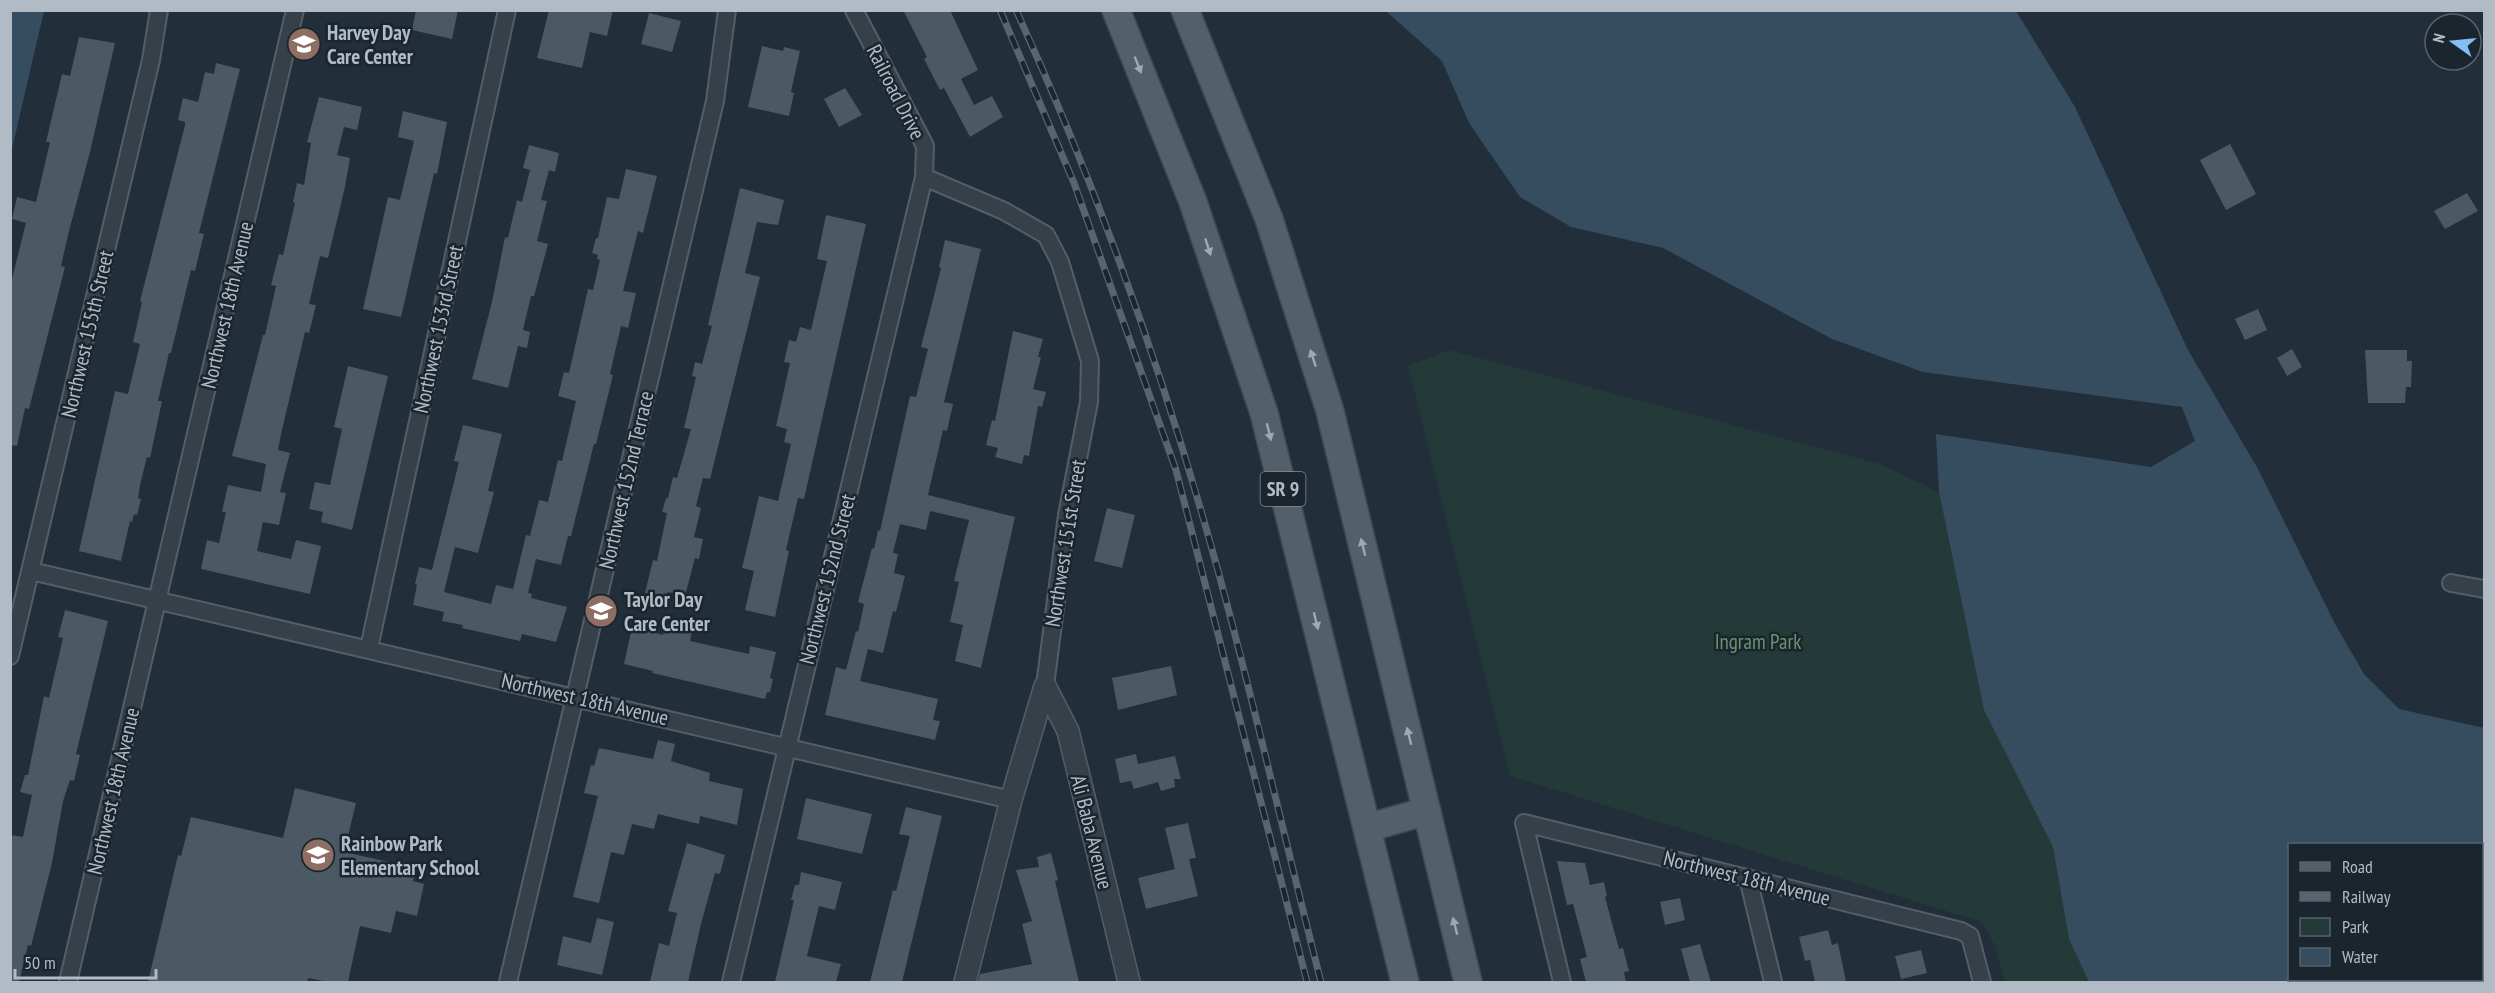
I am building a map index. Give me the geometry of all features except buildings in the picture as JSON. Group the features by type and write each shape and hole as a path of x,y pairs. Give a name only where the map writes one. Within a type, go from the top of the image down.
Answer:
{"main road":[{"name":"SR 9","path":"1116,10 1193,202 1264,413 1404,982"},
{"path":"1185,10 1269,219 1330,411 1468,982"},
{"path":"1367,828 1427,811"}],"street":[{"name":"Northwest 155th Street","path":"10,656 152,60 159,10"},
{"name":"Northwest 18th Avenue","path":"68,982 295,10"},
{"name":"Northwest 153rd Street","path":"369,648 507,10"},
{"name":"Northwest 152nd Terrace","path":"508,982 715,101 727,10"},
{"name":"Railroad Drive","path":"854,10 925,146 924,177"},
{"name":"Northwest 151st Street","path":"924,177 1004,211 1046,236 1060,262 1090,361 1089,402 1067,515 1045,686 1011,800 965,982"},
{"name":"Northwest 152nd Street","path":"731,982 924,177"},
{"name":"Northwest 18th Avenue","path":"31,571 369,648 1011,800"},
{"path":"2451,583 2484,589"},
{"name":"Ali Baba Avenue","path":"1045,686 1068,731 1129,982"},
{"name":"Northwest 18th Avenue","path":"1562,982 1524,823 1961,931 1970,936 1982,982"},
{"path":"1748,878 1773,982"}],"green space":[{"name":"Ingram Park","path":"1449,350 1880,464 1939,492 1984,710 2053,847 2069,939 2089,982 2005,982 1995,946 1982,922 1510,776 1408,366"}],"water":[{"path":"10,11 44,11 11,153"},
{"path":"1386,11 2016,11 2075,107 2188,350 2258,469 2335,624 2364,674 2399,709 2484,728 2484,982 2089,982 2069,939 2053,847 1984,710 1939,492 1936,434 2151,467 2195,441 2182,407 1923,372 1832,339 1663,248 1571,227 1520,197 1469,123 1442,61"}],"railway":[{"path":"1000,10 1074,183 1176,470 1307,982"},
{"path":"1016,10 1101,212 1174,421 1229,613 1321,982"}],"place":[{"name":"Harvey Day Care Center","path":"304,44"},
{"name":"Taylor Day Care Center","path":"601,611"},
{"name":"Rainbow Park Elementary School","path":"318,855"}]}
